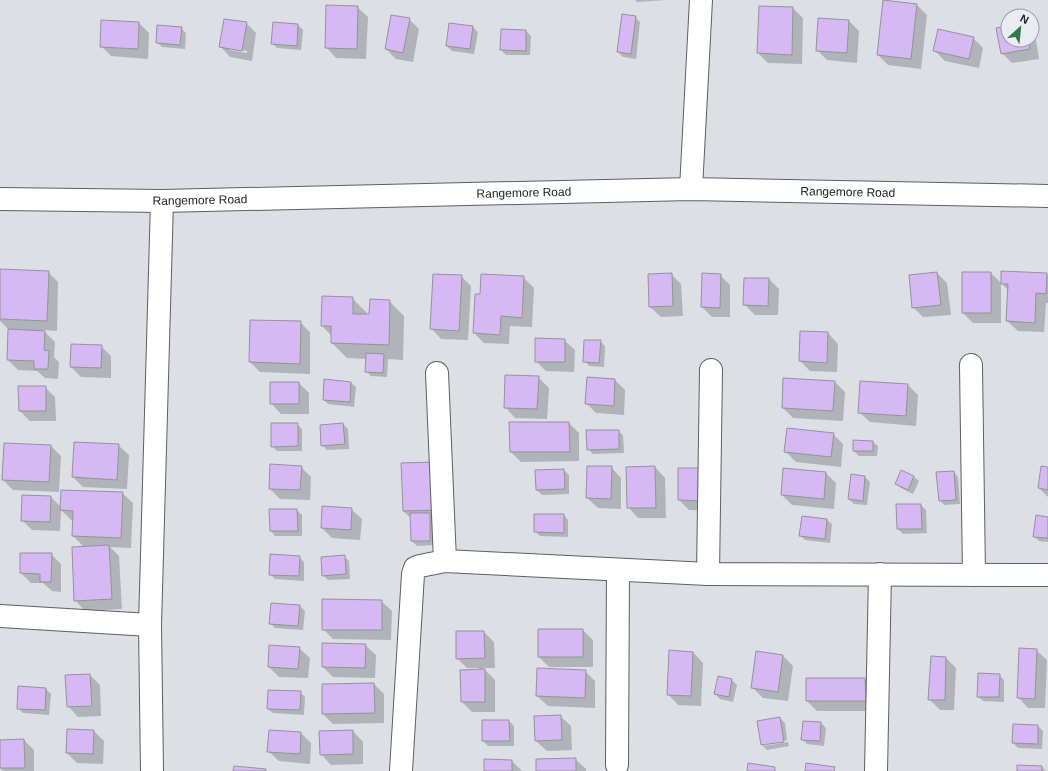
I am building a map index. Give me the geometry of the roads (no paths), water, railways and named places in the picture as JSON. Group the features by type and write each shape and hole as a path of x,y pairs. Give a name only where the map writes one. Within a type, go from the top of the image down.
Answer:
{"street":[{"path":"691,189 701,0"},
{"name":"Rangemore Road","path":"0,199 162,201 691,189 1048,196"},
{"path":"152,771 150,625 162,201"},
{"path":"971,365 974,575"},
{"path":"708,574 711,370"},
{"path":"437,372 445,561"},
{"path":"401,771 413,574 415,568 420,566 445,561 708,574 1048,575"},
{"path":"617,765 618,570"},
{"path":"876,771 880,574"},
{"path":"0,616 150,625"}]}
